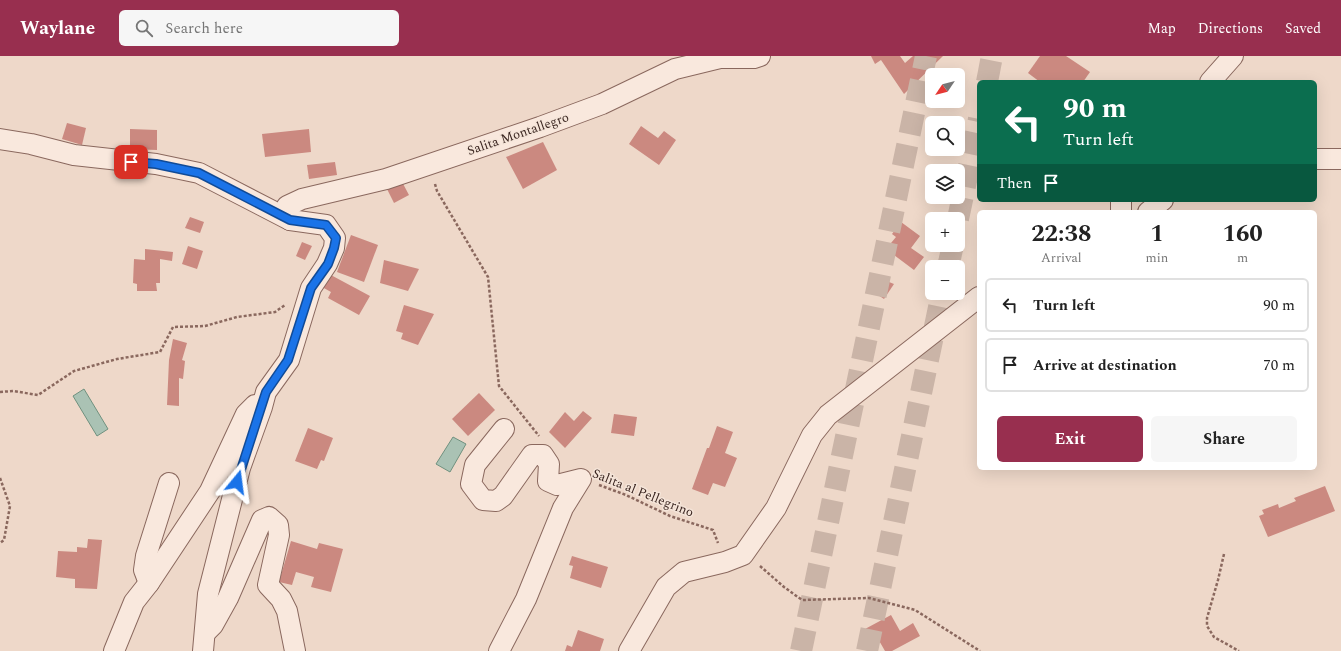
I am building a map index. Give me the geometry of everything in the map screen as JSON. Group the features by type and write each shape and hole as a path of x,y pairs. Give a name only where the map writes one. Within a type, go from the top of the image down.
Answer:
{"street":[{"name":"Salita Montallegro","path":"290,220 287,206 302,199 386,179 540,127 602,104 675,69 720,58 754,58 760,56"},
{"path":"1212,80 1233,56"},
{"path":"0,139 31,144 74,155 156,164 199,173 290,220 326,225 336,238 328,264 311,288 288,360 266,392 240,468 208,594 204,642"},
{"path":"1317,159 1341,159"},
{"path":"1150,210 1160,202"},
{"path":"629,651 666,587 684,572 725,562 743,555 776,508 812,435 828,415 977,299"},
{"path":"114,651 134,602 149,583 210,491 246,414 254,404 262,407"},
{"path":"504,429 475,465 471,484 483,500 496,501 503,496 532,456 543,455 549,464 548,481 557,485 581,479"},
{"path":"499,651 526,599 563,508 581,479"},
{"path":"149,583 144,570 146,556 169,484"},
{"path":"204,642 228,598 262,520 269,517 278,525 279,535 268,586 281,599 287,611 295,651"}],"path":[{"path":"432,163 437,191 488,277 499,386 542,439"},
{"path":"0,392 13,391 38,395 74,371 117,359 160,352 173,327 205,326 237,317 275,312 288,302"},
{"path":"0,478 10,506 4,540 0,543"},
{"name":"Salita al Pellegrino","path":"581,479 626,495 670,516 713,530 725,562"},
{"path":"1224,554 1207,618 1207,626 1214,637 1239,651"},
{"path":"743,555 762,567 784,587 802,600 870,598 915,610 980,651"}],"shaded area":[{"path":"84,389 108,429 97,436 73,396"},
{"path":"453,437 466,444 450,472 436,464"}],"building":[{"path":"871,56 900,56 905,63 913,56 943,56 931,68 925,68 925,74 904,94 881,60 875,64"},
{"path":"1040,56 1066,56 1090,72 1084,80 1037,80 1028,73"},
{"path":"67,123 86,128 82,145 62,139"},
{"path":"641,126 658,138 664,131 676,140 659,165 629,144"},
{"path":"130,129 157,130 157,150 130,149"},
{"path":"309,129 311,152 265,157 262,134"},
{"path":"543,142 557,170 523,189 506,157"},
{"path":"335,162 337,175 309,179 307,165"},
{"path":"401,180 409,195 394,203 386,187"},
{"path":"190,217 204,222 200,233 185,228"},
{"path":"901,222 920,236 911,248 924,257 914,270 886,249 896,237 892,234"},
{"path":"351,235 378,245 364,282 337,272"},
{"path":"302,242 312,246 305,260 296,256"},
{"path":"188,246 203,251 197,269 182,264"},
{"path":"145,249 173,252 172,261 160,259 160,283 156,283 157,291 137,291 137,284 133,283 134,259 145,260"},
{"path":"384,260 419,269 408,291 380,283"},
{"path":"329,274 370,296 359,315 328,298 331,292 322,287"},
{"path":"879,278 894,284 884,299 872,291"},
{"path":"404,305 434,314 418,345 401,339 403,333 396,331"},
{"path":"173,339 187,343 182,360 185,361 183,379 179,378 179,406 167,405 169,360"},
{"path":"479,393 495,410 468,436 452,419"},
{"path":"583,411 592,418 565,448 549,432 565,412 574,421"},
{"path":"614,414 637,417 634,436 611,433"},
{"path":"717,426 733,432 725,453 737,458 725,487 713,483 708,495 692,489"},
{"path":"308,428 333,438 324,461 321,460 317,469 295,461"},
{"path":"1325,486 1335,511 1268,537 1259,516 1264,514 1262,510 1278,504 1279,508 1296,501 1294,498"},
{"path":"88,539 102,540 97,589 75,588 75,579 56,577 58,551 77,552 77,547 87,548"},
{"path":"291,541 317,549 319,543 343,549 331,592 311,587 314,577 296,572 292,585 279,582"},
{"path":"572,556 608,567 601,588 570,578 573,566 569,565"},
{"path":"891,615 900,631 913,623 920,636 892,651 885,651 877,637 871,641 865,629"},
{"path":"578,630 604,639 600,651 565,651 567,645 572,647"}],"tunnel":[{"path":"801,651 926,56"},
{"path":"987,80 992,56"},
{"path":"959,212 977,129"},
{"path":"950,260 951,252"},
{"path":"867,651 941,300"}],"route":[{"path":"131,162 156,164 199,173 290,220 326,225 336,238 328,264 311,288 288,360 266,392 240,468 237,482"}]}
